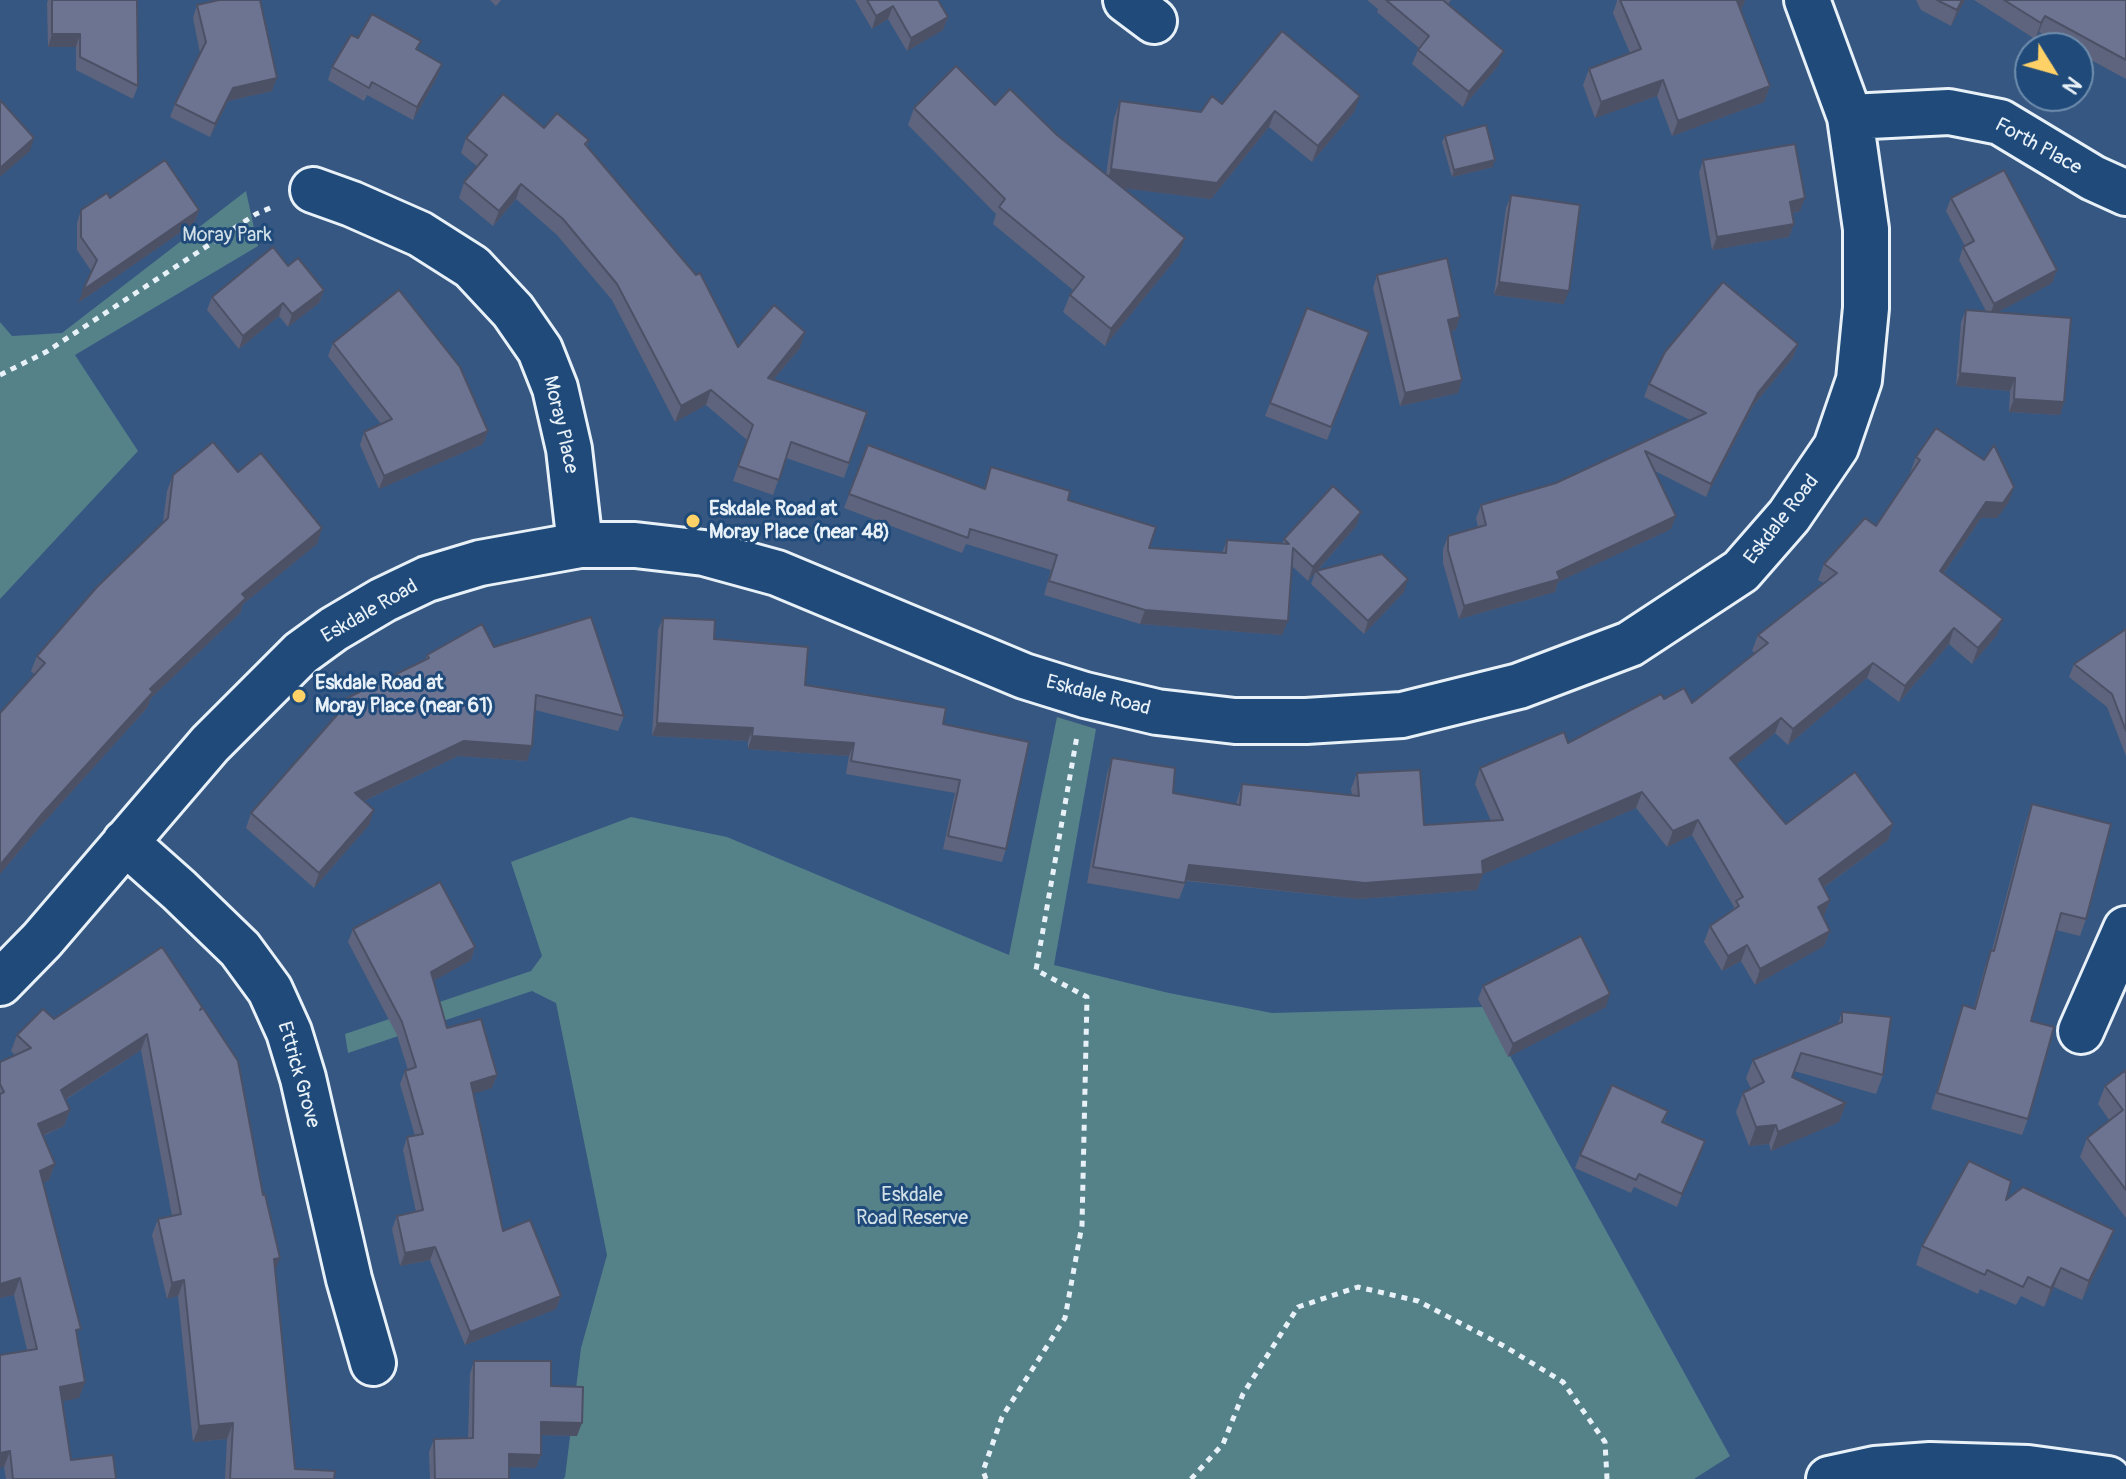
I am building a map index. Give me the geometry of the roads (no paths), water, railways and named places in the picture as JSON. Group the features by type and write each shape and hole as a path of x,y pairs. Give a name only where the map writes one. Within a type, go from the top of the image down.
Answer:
{"street":[{"name":"Eskdale Road","path":"0,983 42,940 210,744 301,653 383,600 427,579 480,563 580,545 635,545 704,553 777,573 1024,676 1085,695 1157,712 1235,721 1306,721 1402,715 1519,686 1630,644 1741,571 1789,516 1836,447 1859,380 1866,308 1866,229 1850,117 1807,0"},
{"name":"Forth Place","path":"1850,117 1949,112 2000,122 2093,178 2126,193"},
{"name":"Moray Place","path":"313,190 420,234 472,267 513,311 540,350 555,388 569,449 580,545"},
{"name":"Ettrick Grove","path":"125,842 240,949 270,990 289,1032 303,1078 349,1279 373,1363"},
{"path":"2081,1031 2126,929"},
{"path":"1829,1479 1875,1469 1930,1465 2028,1468 2108,1479"}],"place":[{"name":"Eskdale Road at Moray Place (near 48)","path":"693,521"},
{"name":"Eskdale Road at Moray Place (near 61)","path":"299,696"}],"park label":[{"name":"Moray Park","path":"227,236"},
{"name":"Eskdale Road Reserve","path":"912,1208"}]}
